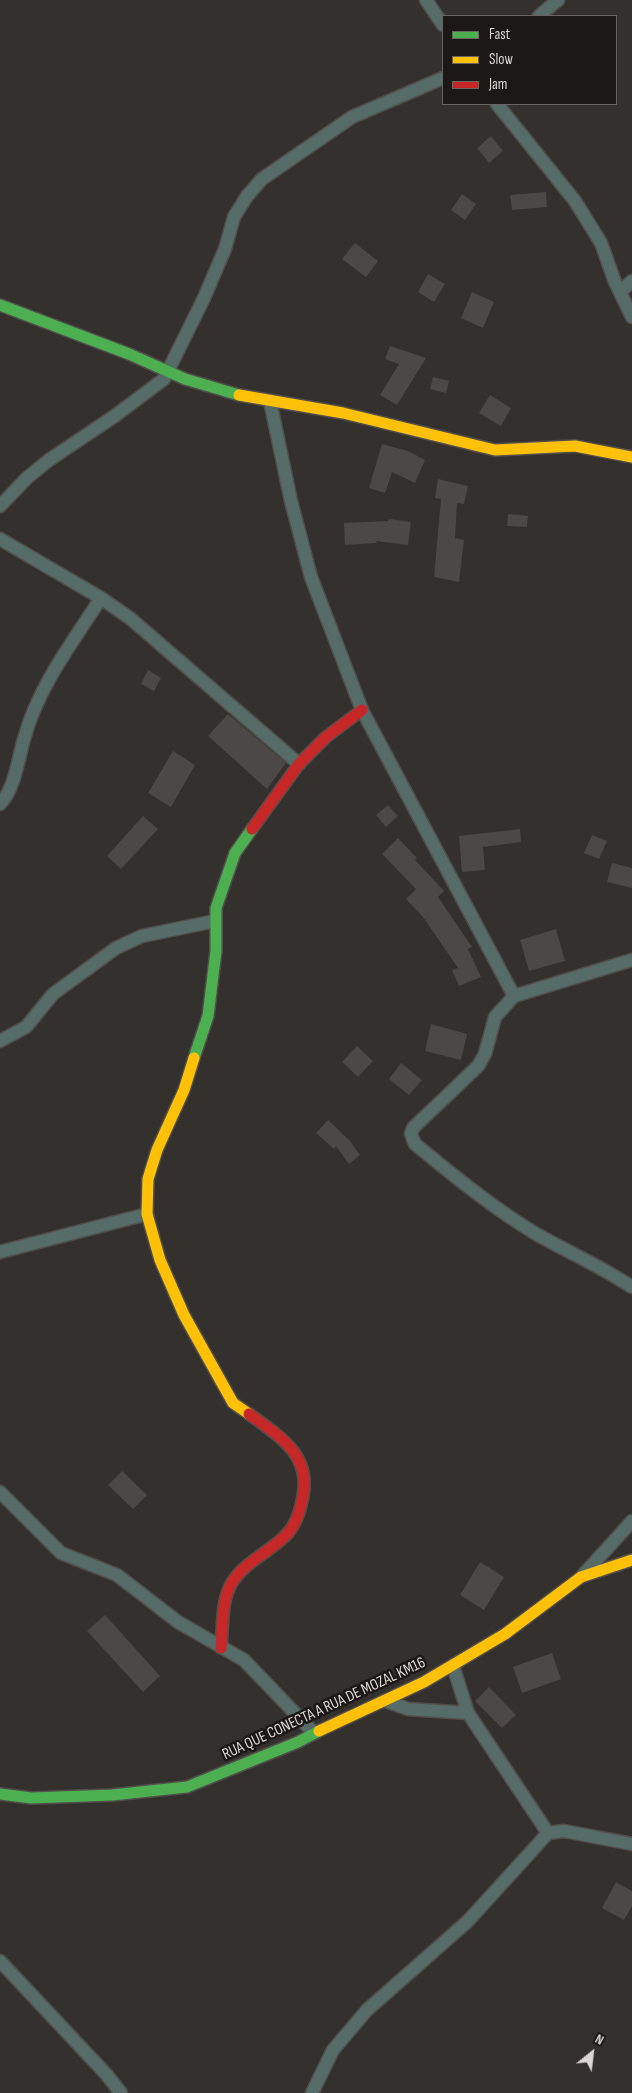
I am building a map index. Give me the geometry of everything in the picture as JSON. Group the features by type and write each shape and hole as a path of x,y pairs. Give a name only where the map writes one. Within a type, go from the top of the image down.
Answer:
{"street":[{"path":"426,0 442,24"},
{"path":"540,15 558,0"},
{"path":"0,506 35,471 164,380 208,290 225,249 234,217 247,196 262,179 352,118 442,78"},
{"path":"498,105 575,201 601,243 632,317"},
{"path":"620,292 632,281"},
{"path":"0,305 185,379 242,396 343,413 495,450 575,446 632,457"},
{"path":"270,401 291,501 311,577 362,710 514,996"},
{"path":"0,539 101,598 202,678 299,764"},
{"path":"0,804 10,787 27,727 42,692 101,598"},
{"path":"221,1648 226,1602 232,1582 244,1568 288,1532 300,1509 306,1484 302,1464 282,1438 233,1403 184,1316 160,1260 147,1214 148,1179 157,1150 184,1090 208,1016 216,951 216,908 235,853 299,764 326,737 362,710"},
{"path":"0,1040 26,1027 53,994 116,948 142,936 215,920"},
{"path":"632,960 514,996 495,1017 485,1054 478,1066 413,1128 411,1138 415,1144 482,1199 538,1235 601,1267 632,1287"},
{"path":"0,1252 147,1214"},
{"path":"0,1492 61,1553 117,1575 178,1622 244,1660 314,1733"},
{"path":"581,1577 632,1521"},
{"name":"RUA QUE CONECTA A RUA DE MOZAL KM16","path":"0,1794 30,1798 98,1796 187,1787 298,1742 386,1701 453,1666 505,1634 581,1577 632,1560"},
{"path":"453,1666 468,1713 548,1833"},
{"path":"386,1701 408,1709 468,1713"},
{"path":"312,2093 333,2050 367,2010 468,1921 548,1833 564,1831 632,1844"},
{"path":"0,1961 106,2074 121,2093"}],"building":[{"path":"491,136 503,151 489,163 477,148"},
{"path":"546,192 547,207 512,210 510,195"},
{"path":"462,194 476,204 465,220 451,210"},
{"path":"355,243 378,261 366,277 342,259"},
{"path":"428,274 445,284 434,302 418,292"},
{"path":"472,292 494,302 483,328 461,318"},
{"path":"390,346 426,358 397,405 380,395 399,364 385,359"},
{"path":"433,377 449,381 446,393 430,389"},
{"path":"490,395 511,408 501,426 479,413"},
{"path":"382,444 408,451 425,460 415,483 392,472 385,493 369,488"},
{"path":"438,479 468,486 464,504 457,503 455,538 464,540 459,582 434,577 441,499 435,498"},
{"path":"508,514 528,516 527,527 507,526"},
{"path":"389,519 411,522 408,545 376,541 377,543 345,545 344,523 388,521"},
{"path":"148,670 161,678 154,691 141,684"},
{"path":"228,714 286,763 267,789 208,736"},
{"path":"173,751 195,765 171,807 148,793"},
{"path":"388,805 398,816 386,827 376,815"},
{"path":"143,816 158,829 121,869 107,856"},
{"path":"520,829 521,842 483,847 485,870 462,872 459,836"},
{"path":"592,835 607,841 599,859 584,853"},
{"path":"398,838 417,858 415,860 444,891 438,897 472,947 468,949 481,977 459,986 452,970 458,968 423,917 406,899 416,889 382,854"},
{"path":"612,863 632,868 632,888 607,882"},
{"path":"556,929 565,961 529,971 520,940"},
{"path":"431,1024 467,1034 461,1060 425,1051"},
{"path":"357,1046 373,1061 358,1077 342,1062"},
{"path":"401,1063 422,1080 409,1095 389,1079"},
{"path":"328,1120 350,1141 360,1155 349,1164 336,1146 334,1149 316,1133"},
{"path":"122,1471 147,1495 133,1509 108,1485"},
{"path":"480,1562 504,1577 484,1610 460,1595"},
{"path":"105,1615 160,1676 143,1692 87,1631"},
{"path":"552,1653 561,1679 522,1693 513,1667"},
{"path":"489,1687 516,1715 502,1728 475,1701"},
{"path":"616,1882 632,1891 632,1906 624,1920 602,1908"}],"traffic: fast":[{"path":"0,305 129,354 185,379 239,395"},
{"path":"194,1058 208,1016 216,951 216,908 235,853 252,829"},
{"path":"0,1794 31,1798 112,1795 187,1787 298,1742 319,1731"}],"traffic: slow":[{"path":"239,395 343,413 495,450 575,446 632,457"},
{"path":"194,1058 184,1090 157,1150 148,1179 147,1214 160,1260 184,1315 233,1403 249,1414"},
{"path":"319,1731 424,1682 505,1634 581,1577 632,1560"}],"traffic: jam":[{"path":"252,829 299,764 326,737 362,710"},
{"path":"221,1648 223,1613 229,1588 245,1567 291,1530 300,1509 304,1485 303,1472 299,1460 292,1450 273,1431 249,1414"}]}
